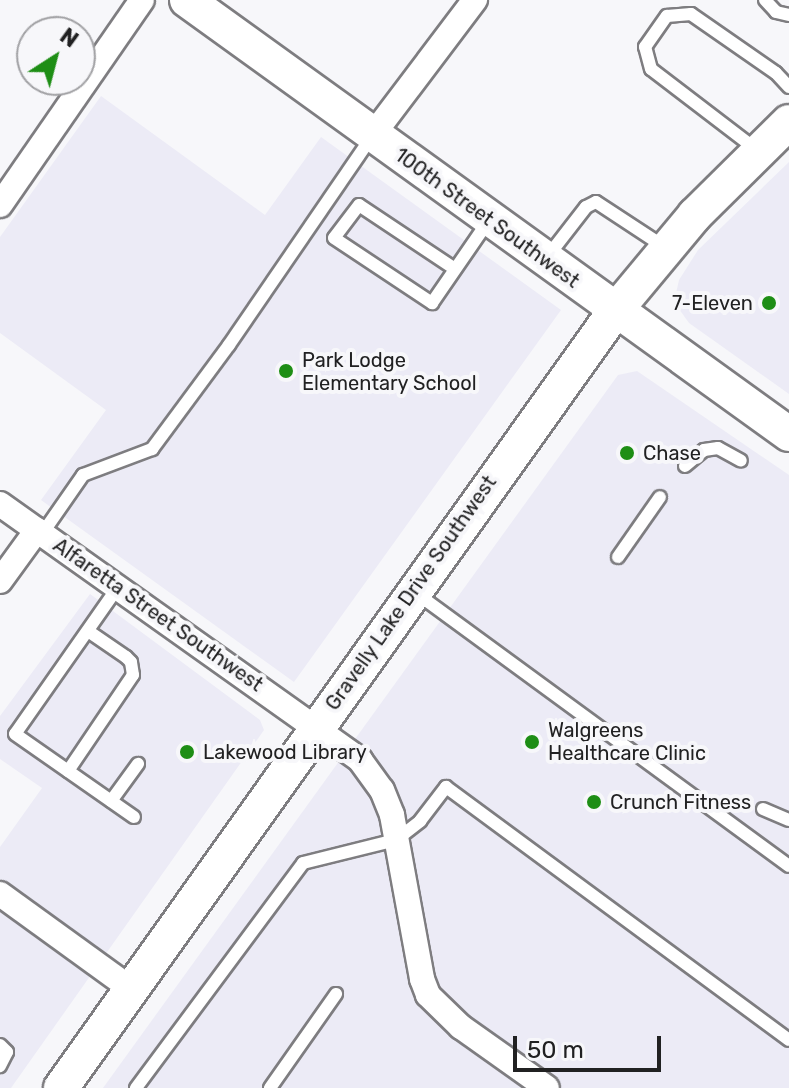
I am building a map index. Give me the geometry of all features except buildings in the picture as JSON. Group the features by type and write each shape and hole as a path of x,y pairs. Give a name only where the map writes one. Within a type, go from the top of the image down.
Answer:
{"main road":[{"name":"100th Street Southwest","path":"187,0 789,434"},
{"name":"Gravelly Lake Drive Southwest","path":"61,1088 615,311 666,248 789,122"}],"street":[{"path":"0,205 142,0"},
{"path":"372,136 475,0"},
{"name":"Alfaretta Street Southwest","path":"0,504 317,727 371,773 388,803 422,979 428,995 457,1024 547,1088"},
{"path":"0,581 40,532"},
{"path":"0,894 131,989"}],"lane":[{"path":"765,0 776,12 789,15"},
{"path":"758,151 651,69 645,47 667,16 691,14 776,73 789,87"},
{"path":"40,532 83,475 152,449 229,345 372,136"},
{"path":"545,260 586,207 596,202 666,248"},
{"path":"455,269 359,205 334,238 432,303 489,220"},
{"path":"685,466 704,450 718,448 741,461"},
{"path":"618,557 660,497"},
{"path":"118,587 15,734 134,817"},
{"path":"414,591 789,866"},
{"path":"68,771 133,675 131,662 126,657 88,631"},
{"path":"111,801 138,764"},
{"path":"136,1088 250,930 303,863 396,840 420,821 446,787 789,1040"},
{"path":"763,809 789,820"},
{"path":"270,1088 336,994"},
{"path":"0,1045 7,1052 0,1066"}],"shaded area":[{"name":"Park Lodge Elementary School","path":"101,96 265,215 321,137 561,310 294,682 41,500 106,410 0,333 0,237"},
{"path":"789,162 789,394 689,323 674,302 679,280 698,250"},
{"path":"637,371 789,475 789,1088 103,1088 618,375"},
{"path":"90,594 260,720 264,730 11,1088 0,1088 0,847 42,788 0,759 0,716"}],"place":[{"name":"7-Eleven","path":"769,303"},
{"name":"Park Lodge Elementary School","path":"286,371"},
{"name":"Chase","path":"627,453"},
{"name":"Walgreens Healthcare Clinic","path":"532,742"},
{"name":"Lakewood Library","path":"187,752"},
{"name":"Crunch Fitness","path":"594,802"}]}
